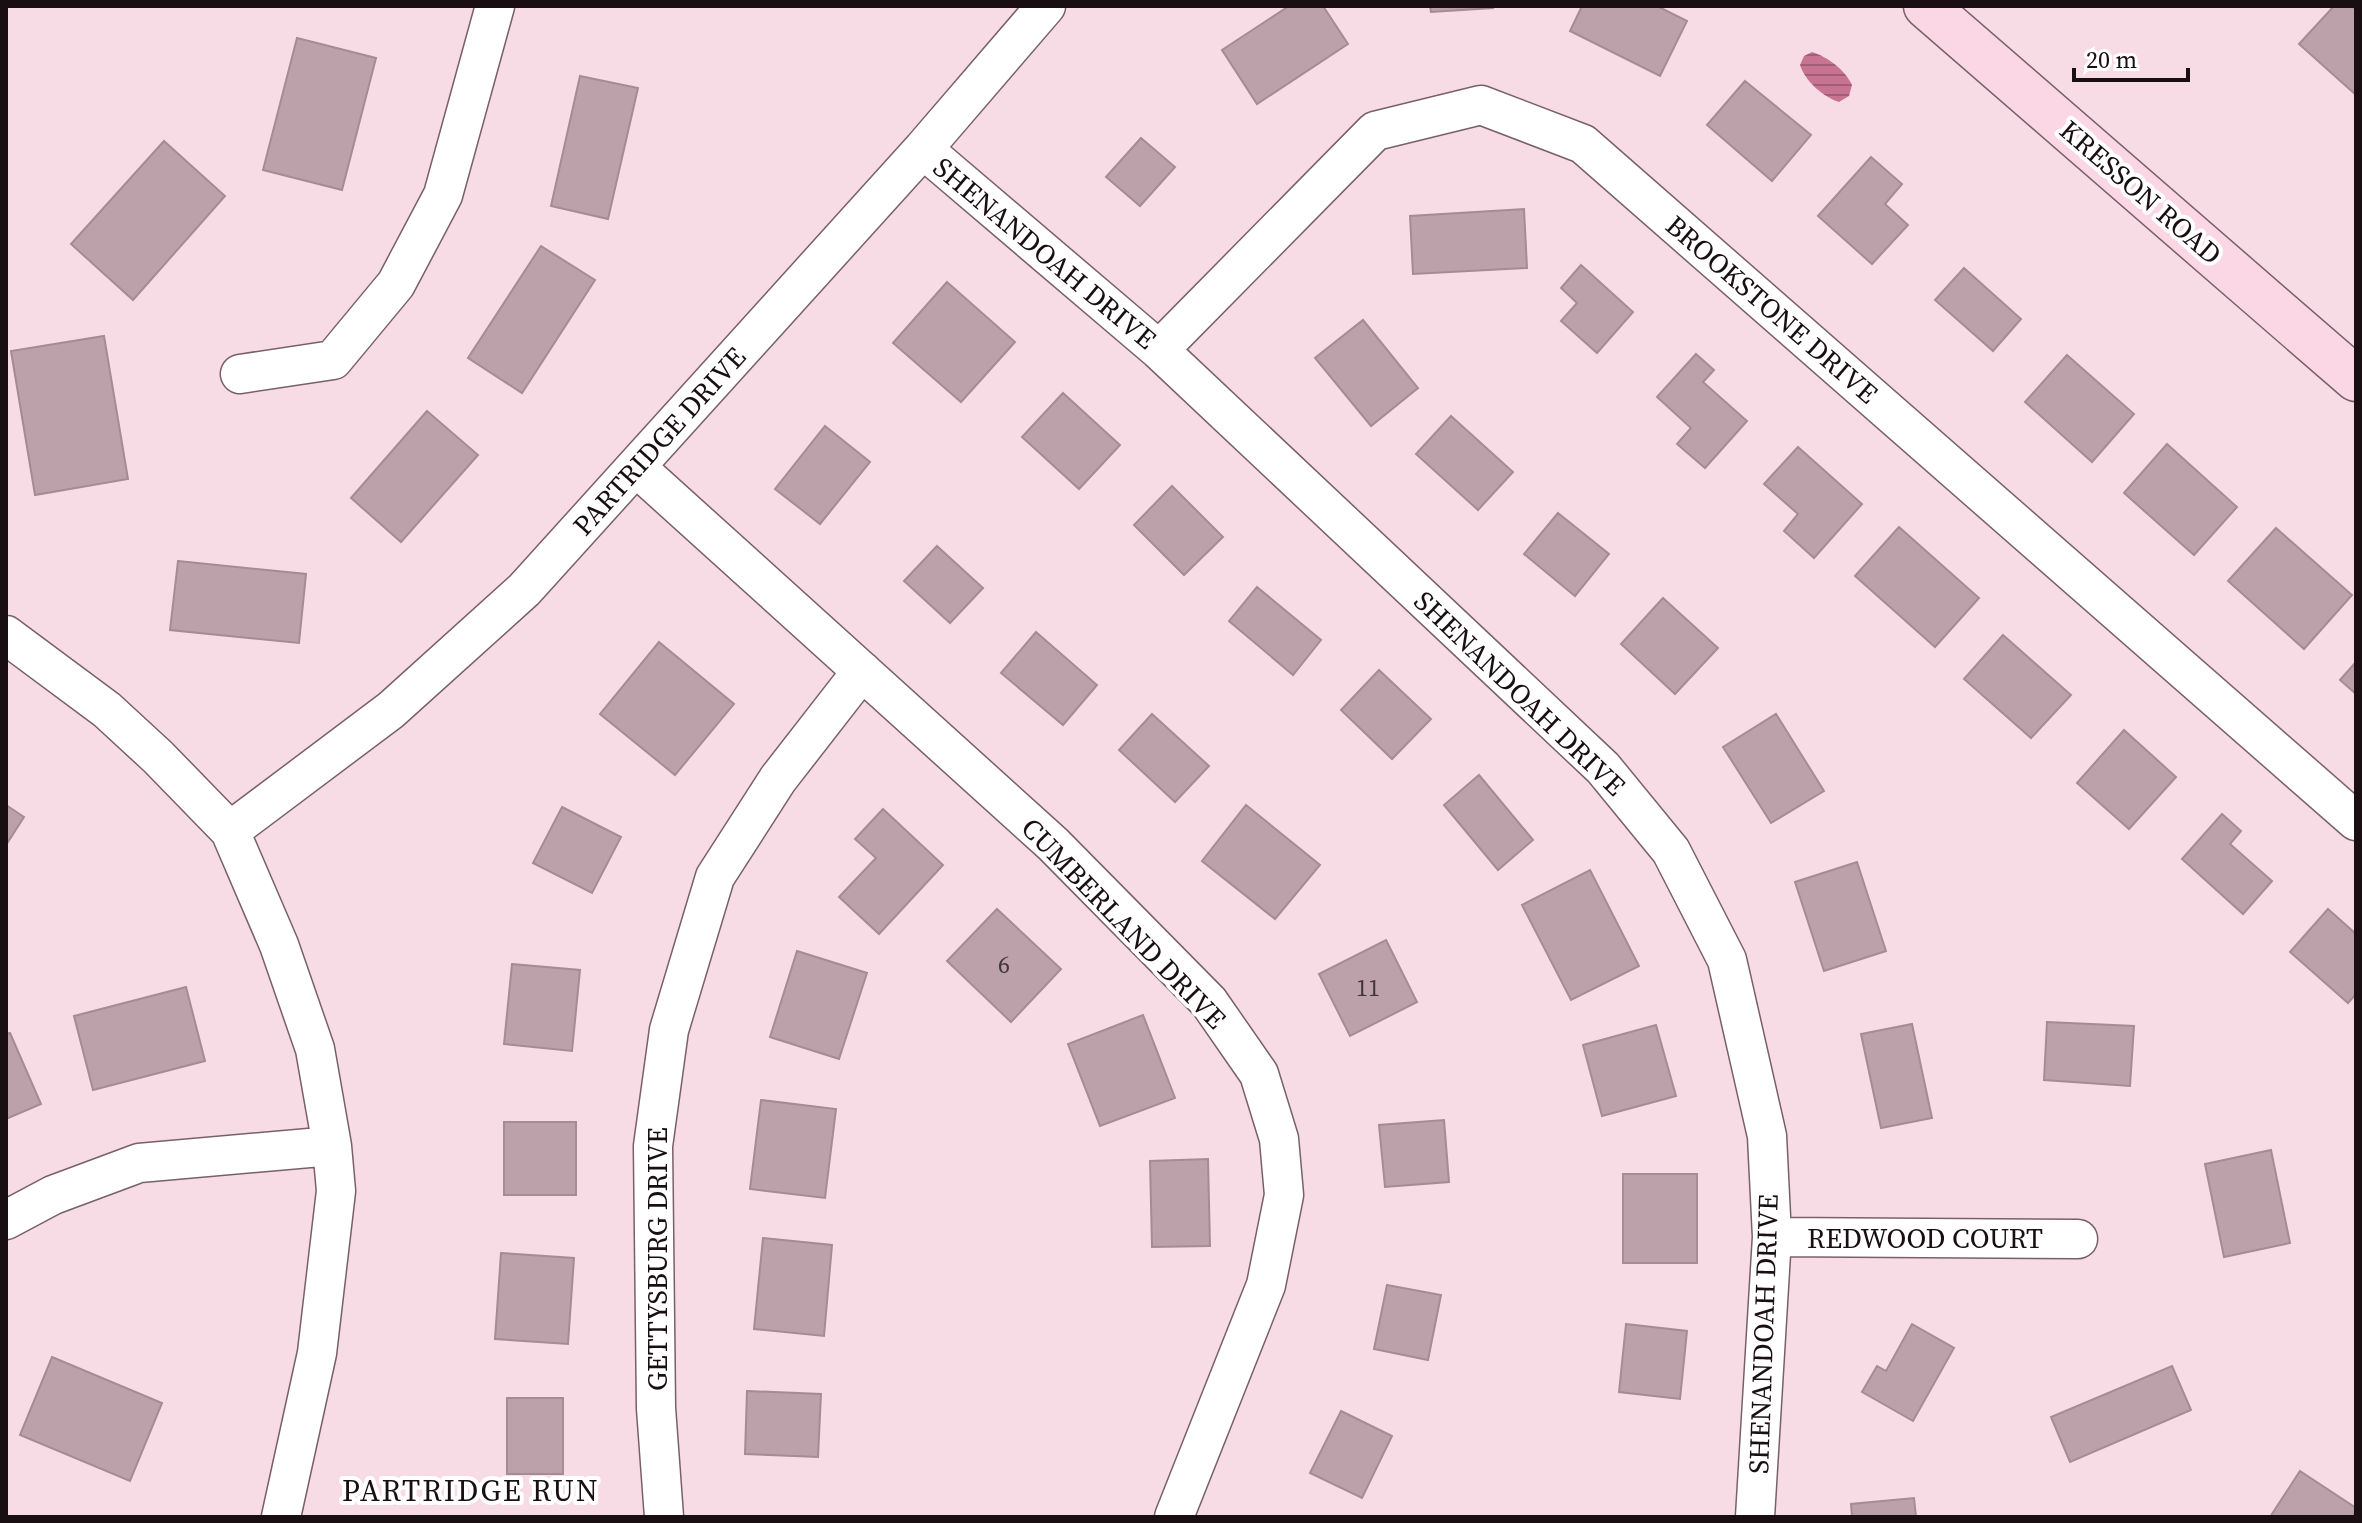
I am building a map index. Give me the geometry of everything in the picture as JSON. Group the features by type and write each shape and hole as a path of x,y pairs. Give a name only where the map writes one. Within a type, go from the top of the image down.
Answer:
{"main road":[{"name":"KRESSON ROAD","path":"1926,6 2356,379"}],"street":[{"path":"240,374 333,360 396,284 443,195 495,6"},
{"name":"PARTRIDGE DRIVE","path":"230,831 402,700 524,590 923,149 1046,6"},
{"name":"BROOKSTONE DRIVE","path":"1159,350 1375,131 1481,105 1583,144 2356,821"},
{"name":"SHENANDOAH DRIVE","path":"923,149 1159,350 1603,768 1671,851 1727,960 1767,1136 1772,1237 1755,1517"},
{"name":"CUMBERLAND DRIVE","path":"636,467 1053,844 1209,1002 1259,1074 1279,1139 1284,1195 1266,1285 1174,1517"},
{"path":"6,635 107,710 230,831 279,945 315,1049 332,1146 336,1191 317,1353 281,1517"},
{"name":"GETTYSBURG DRIVE","path":"664,1517 656,1408 653,1146 669,1030 715,877 778,779 862,671"},
{"path":"6,1220 53,1195 139,1163 332,1146"},
{"name":"REDWOOD COURT","path":"1772,1237 2078,1239"}],"shaded area":[{"path":"1812,52 1830,61 1845,74 1852,85 1849,96 1839,102 1815,88 1800,65 1804,56"}],"building":[{"path":"1289,6 1323,6 1348,44 1257,104 1222,50"},
{"path":"1430,6 1493,6 1493,8 1431,12"},
{"path":"1582,6 1657,6 1687,21 1660,76 1570,31"},
{"path":"2334,6 2352,6 2356,10 2356,95 2299,44"},
{"path":"297,38 376,58 342,190 263,170"},
{"path":"580,76 638,88 608,219 551,206"},
{"path":"1745,81 1811,135 1772,181 1707,125"},
{"path":"1141,138 1175,167 1140,206 1106,177"},
{"path":"164,141 225,196 133,300 71,244"},
{"path":"1871,157 1902,184 1885,204 1908,225 1872,264 1818,216"},
{"path":"1524,209 1527,268 1413,274 1410,216"},
{"path":"541,246 595,280 522,393 468,358"},
{"path":"1581,265 1633,312 1597,353 1561,321 1577,303 1561,288"},
{"path":"1964,268 2021,319 1993,351 1935,300"},
{"path":"947,282 1015,342 961,402 893,343"},
{"path":"1363,320 1418,388 1371,426 1315,358"},
{"path":"104,336 128,479 35,495 11,351"},
{"path":"1696,354 1714,370 1703,382 1747,421 1705,468 1677,444 1691,428 1657,397"},
{"path":"2067,355 2134,414 2092,462 2025,402"},
{"path":"1063,393 1120,445 1079,489 1022,437"},
{"path":"427,411 478,455 401,542 351,498"},
{"path":"1451,416 1513,472 1478,510 1416,454"},
{"path":"825,426 870,462 820,524 775,489"},
{"path":"2167,444 2237,507 2194,555 2124,493"},
{"path":"1798,447 1862,504 1814,558 1784,531 1798,514 1764,484"},
{"path":"1172,486 1223,537 1184,575 1134,525"},
{"path":"1558,513 1609,554 1575,596 1524,554"},
{"path":"1899,527 1979,598 1935,647 1855,576"},
{"path":"2276,528 2352,595 2304,649 2228,581"},
{"path":"937,546 983,588 950,623 904,581"},
{"path":"178,561 306,574 299,643 170,630"},
{"path":"1257,587 1321,640 1293,675 1229,621"},
{"path":"1663,598 1718,648 1675,694 1621,644"},
{"path":"1036,632 1097,685 1063,725 1001,673"},
{"path":"2003,635 2071,695 2031,738 1964,679"},
{"path":"659,642 734,704 675,775 600,714"},
{"path":"2356,662 2356,694 2340,680"},
{"path":"1379,670 1431,719 1392,759 1341,710"},
{"path":"1152,714 1209,766 1175,802 1119,750"},
{"path":"1776,714 1824,791 1771,823 1723,747"},
{"path":"2124,730 2176,777 2129,829 2077,783"},
{"path":"1479,775 1533,840 1498,870 1444,805"},
{"path":"6,805 24,817 6,845"},
{"path":"1246,805 1320,865 1275,919 1202,861"},
{"path":"562,807 621,837 592,893 533,863"},
{"path":"883,809 943,865 879,934 839,897 876,858 855,839"},
{"path":"2222,814 2241,831 2230,844 2272,881 2243,914 2182,859"},
{"path":"1857,862 1886,951 1824,971 1795,882"},
{"path":"1590,870 1639,966 1571,1000 1522,905"},
{"path":"997,909 1061,969 1011,1022 947,961"},
{"path":"2328,909 2356,934 2356,994 2348,1003 2290,952"},
{"path":"1386,940 1417,1002 1350,1036 1319,974"},
{"path":"797,951 867,973 839,1059 770,1037"},
{"path":"512,964 580,970 572,1051 504,1044"},
{"path":"186,987 205,1061 93,1090 74,1016"},
{"path":"1143,1015 1175,1098 1100,1126 1068,1044"},
{"path":"2047,1022 2134,1026 2130,1086 2044,1080"},
{"path":"1912,1024 1932,1118 1881,1128 1861,1034"},
{"path":"1656,1025 1676,1096 1602,1116 1583,1045"},
{"path":"10,1033 41,1104 6,1119 6,1034"},
{"path":"761,1100 836,1109 825,1198 750,1189"},
{"path":"1444,1120 1449,1182 1385,1187 1379,1125"},
{"path":"504,1122 576,1122 576,1195 504,1195"},
{"path":"2271,1150 2290,1243 2224,1257 2205,1164"},
{"path":"1208,1159 1210,1246 1152,1247 1150,1161"},
{"path":"1623,1174 1697,1174 1697,1263 1623,1263"},
{"path":"763,1238 832,1245 824,1336 754,1329"},
{"path":"501,1253 574,1258 568,1344 495,1339"},
{"path":"1387,1285 1441,1295 1428,1360 1374,1349"},
{"path":"1626,1324 1687,1331 1680,1399 1619,1392"},
{"path":"1912,1324 1954,1348 1913,1421 1862,1392 1877,1366 1886,1371"},
{"path":"52,1357 162,1403 130,1481 20,1435"},
{"path":"2172,1366 2191,1410 2070,1462 2051,1417"},
{"path":"747,1391 821,1394 818,1457 745,1454"},
{"path":"507,1398 563,1398 563,1474 507,1474"},
{"path":"1341,1411 1392,1436 1362,1498 1310,1473"},
{"path":"2300,1471 2356,1508 2353,1517 2270,1517"},
{"path":"1914,1498 1916,1517 1852,1517 1851,1504"}],"district":[{"name":"PARTRIDGE RUN","path":"471,1491"}]}
